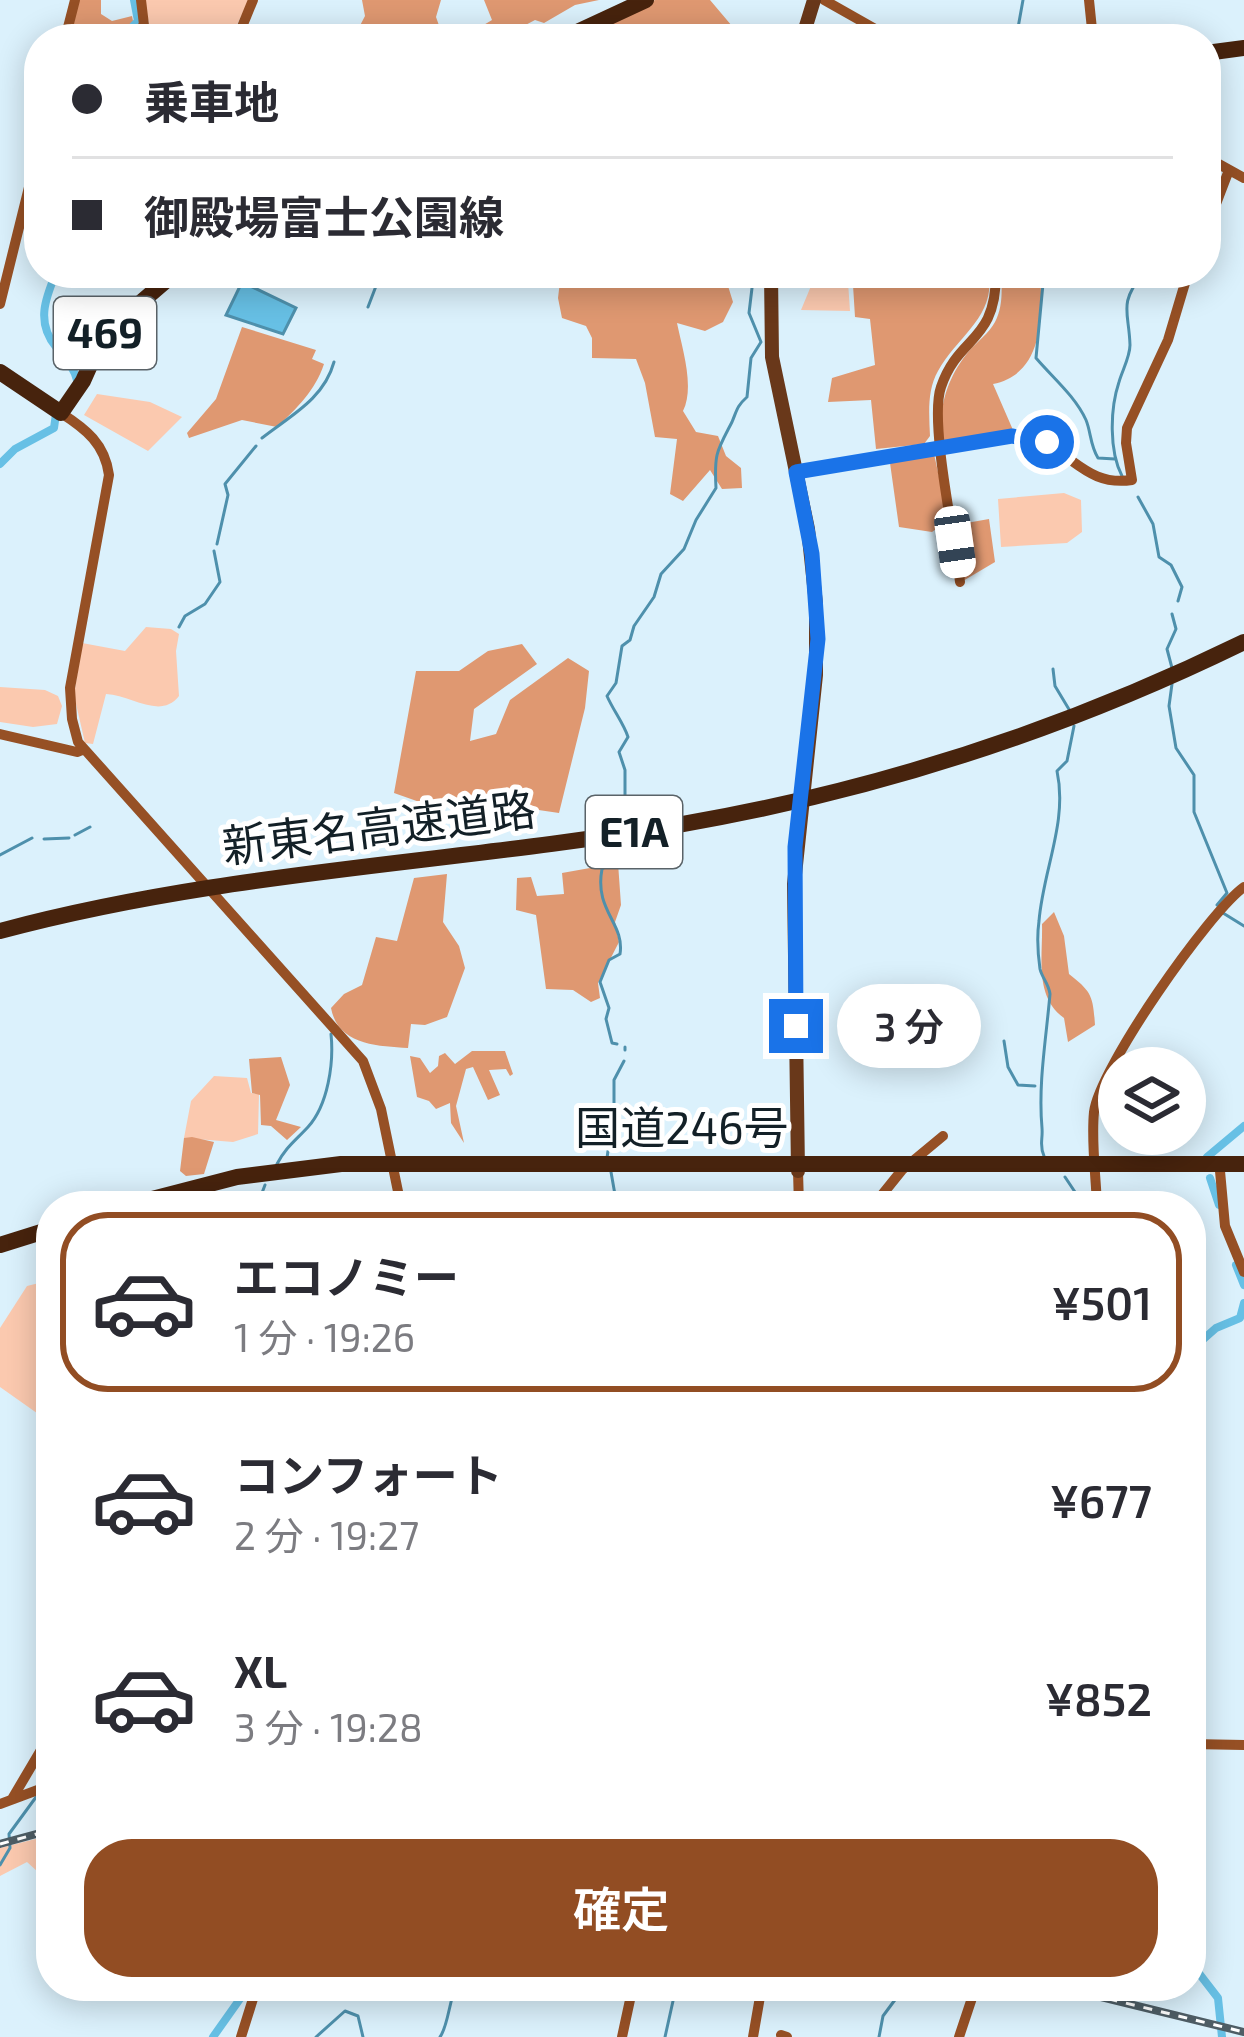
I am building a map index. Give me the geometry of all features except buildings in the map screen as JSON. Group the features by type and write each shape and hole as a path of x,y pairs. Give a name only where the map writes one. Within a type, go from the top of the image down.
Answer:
{"highway":[{"path":"594,24 646,0"},
{"name":"469","path":"0,371 61,413 83,381 104,334 158,288"},
{"name":"新東名高速道路","path":"0,927 213,877 616,828 800,794 1055,717 1244,638"},
{"name":"国道246号","path":"212,1191 261,1179 393,1167"},
{"name":"国道246号","path":"186,1191 272,1170 393,1167 1244,1167"},
{"name":"国道246号","path":"1096,1168 1220,1171 1244,1167"},
{"path":"0,1249 36,1238"}],"main road":[{"path":"771,288 772,357 812,554 818,639 794,884 798,1168"}],"street":[{"path":"824,0 866,24"},
{"path":"1221,166 1244,178"},
{"path":"1221,189 1228,170"},
{"path":"0,304 24,208"},
{"path":"960,583 937,419 941,386 950,367 988,323 996,288"},
{"path":"796,472 1012,436 1055,446 1098,480 1132,480 1127,428 1168,340 1184,288"},
{"path":"61,413 90,434 104,455 109,475 70,688 72,719 82,750 363,1061 375,1085 398,1191"},
{"path":"0,734 82,750"},
{"path":"1097,1191 1094,1112 1105,1080 1201,932 1239,891"},
{"path":"886,1191 943,1136"},
{"path":"798,1168 799,1191"},
{"path":"1220,1171 1225,1226 1244,1272"},
{"path":"1206,1744 1244,1744"},
{"path":"6,1802 36,1756"},
{"path":"6,1802 36,1791"},
{"path":"241,2037 252,2001"},
{"path":"622,2037 630,2001"},
{"path":"753,2037 759,2001"},
{"path":"959,2037 971,2001"}],"shaded area":[{"path":"79,0 101,0 101,14 112,21 132,16 134,24 73,24"},
{"path":"144,0 249,0 237,24 149,24"},
{"path":"362,0 441,0 438,24 361,24 365,16"},
{"path":"484,0 599,0 575,5 544,23 485,24 492,20"},
{"path":"655,0 710,0 730,24 605,24"},
{"path":"559,288 729,288 733,302 723,322 705,331 677,323 688,379 683,411 696,432 718,436 726,456 741,468 742,488 722,489 710,470 683,501 670,494 677,439 655,437 636,359 592,358 592,338 586,326 562,318"},
{"path":"810,288 848,288 850,311 801,310"},
{"path":"853,288 989,288 981,314 934,378 930,436 924,444 876,449 871,400 828,402 832,378 875,365 870,319 855,317"},
{"path":"1001,288 1040,288 1040,324 1031,356 1010,378 993,384 1013,430 945,443 945,395 962,361 995,322"},
{"path":"242,327 316,350 312,359 324,364 320,374 277,427 242,420 189,438 187,433 216,399"},
{"path":"97,394 150,402 182,417 148,451 84,415"},
{"path":"934,454 946,508 944,523 932,532 899,527 890,463"},
{"path":"1064,493 1081,500 1082,532 1067,543 1001,547 998,499"},
{"path":"989,519 995,562 963,581 955,525"},
{"path":"146,627 179,634 179,696 154,706 106,694 93,744 85,743 74,695 82,643 125,651"},
{"path":"522,644 537,664 474,709 470,741 496,734 510,700 568,658 589,671 585,708 559,813 465,799 428,805 394,793 416,671 459,671 488,651"},
{"path":"0,687 45,690 58,696 62,706 57,724 33,727 0,722"},
{"path":"618,863 621,905 615,922 619,942 598,983 600,998 591,1002 573,990 546,989 536,915 516,910 517,878 531,877 537,896 564,894 562,873"},
{"path":"447,874 443,922 459,946 465,968 447,1017 425,1025 411,1024 408,1048 350,1036 331,1008 362,985 376,937 397,941 414,878"},
{"path":"1054,912 1064,936 1069,974 1090,995 1094,1015 1095,1025 1068,1042 1064,1018 1048,999 1042,975 1042,924"},
{"path":"472,1051 505,1051 513,1074 506,1069 489,1070 500,1095 488,1100 473,1067 466,1069 456,1106 464,1143 451,1123 450,1103 436,1109 417,1097 410,1056 420,1058 430,1073 438,1066 439,1056 445,1053 455,1064"},
{"path":"281,1057 290,1085 276,1120 301,1127 287,1140 271,1126 261,1125 260,1095 252,1093 249,1059"},
{"path":"214,1076 247,1078 251,1093 259,1094 258,1134 233,1142 184,1138 191,1101"},
{"path":"184,1138 214,1142 204,1174 186,1176 180,1171"},
{"path":"36,1284 36,1412 0,1387 0,1328 27,1286"},
{"path":"36,1839 36,1870 27,1862 0,1876 0,1848"}],"water":[{"path":"239,288 254,288 296,308 283,334 226,315"}],"waterway":[{"path":"134,0 135,24"},
{"path":"1019,24 1023,0"},
{"path":"51,288 46,329 77,380"},
{"path":"368,307 375,288"},
{"path":"625,827 625,770 619,752 628,737 607,696 616,683 622,646 630,640 661,574 684,549 716,488 718,453 747,397 751,358 761,342 749,313 752,288"},
{"path":"1043,288 1036,358 1081,411 1098,458 1115,459"},
{"path":"1122,476 1112,430 1119,382 1130,350 1127,308 1133,288"},
{"path":"262,438 314,397 334,362"},
{"path":"0,464 15,449 54,428 56,414"},
{"path":"217,544 228,495 225,484 256,446"},
{"path":"1138,497 1153,524 1159,557 1171,565 1182,587 1178,601"},
{"path":"179,627 185,616 205,604 220,582 214,551"},
{"path":"1172,614 1176,629 1167,649 1172,668"},
{"path":"1053,669 1055,686 1070,711"},
{"path":"1172,684 1169,706 1176,748 1194,775 1194,812 1227,893 1217,905"},
{"path":"1044,1156 1041,1095 1050,994 1040,969 1038,927 1057,827 1057,771 1067,761 1074,726"},
{"path":"75,835 90,827"},
{"path":"0,855 32,838"},
{"path":"44,839 69,838"},
{"path":"617,1044 612,1043 606,1019 609,1008 600,982 609,960 620,954 620,943 601,883 602,869 623,843"},
{"path":"1223,913 1244,926"},
{"path":"277,1164 315,1118 325,1096 331,1034"},
{"path":"1004,1041 1008,1067 1018,1085 1035,1086"},
{"path":"607,1158 614,1080 624,1061"},
{"path":"1207,1157 1244,1126"},
{"path":"611,1172 614,1191"},
{"path":"1065,1177 1074,1191"},
{"path":"1210,1178 1219,1205"},
{"path":"263,1191 265,1185"},
{"path":"1236,1265 1244,1285"},
{"path":"1206,1337 1240,1318 1244,1303"},
{"path":"0,1865 10,1848 9,1834 36,1797"},
{"path":"1206,1982 1218,1998 1222,2037"},
{"path":"213,2037 238,2001"},
{"path":"440,2037 452,2001"},
{"path":"665,2037 673,2001"},
{"path":"879,2037 883,2016 894,2001"},
{"path":"316,2037 345,2011 358,2016 363,2037"}],"railway":[{"path":"0,1844 36,1834"},
{"path":"1117,2001 1244,2032"}],"route":[{"path":"796,1026 795,847 818,639 812,554 796,472 1012,436 1047,442"}]}
